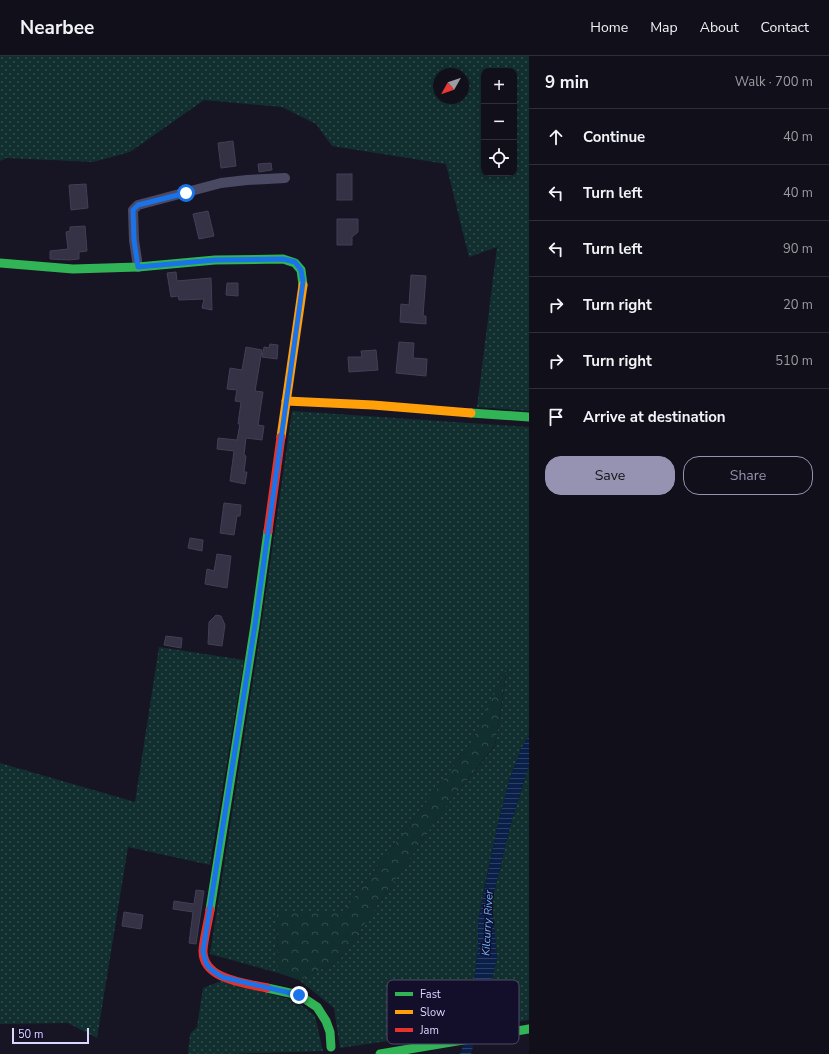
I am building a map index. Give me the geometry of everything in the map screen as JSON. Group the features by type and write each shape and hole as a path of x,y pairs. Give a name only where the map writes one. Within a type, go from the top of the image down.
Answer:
{"main road":[{"path":"0,263 73,269 138,267 215,260 283,259 295,262 301,270 303,282 254,631 203,951 206,964 211,970 222,977 299,995 317,1007 326,1021 330,1032 331,1047"},
{"path":"286,401 373,405 529,417"},
{"path":"519,1031 529,1029"},
{"path":"380,1054 438,1044"}],"street":[{"path":"138,267 134,240 133,210 138,205 220,183 285,178"}],"green space":[{"path":"0,56 529,56 529,411 477,407 497,247 469,257 446,164 332,146 316,124 282,107 204,100 130,152 93,162 6,158 0,161"},
{"path":"292,411 529,427 529,735 521,749 509,781 497,828 478,922 478,948 474,980 387,980 387,1041 340,1048 334,1008 299,980 339,961 446,806 495,746 507,669 470,745 343,912 277,912 278,973 210,954 258,648"},
{"path":"159,647 244,660 210,865 128,847 97,1038 68,1023 0,1024 0,763 135,802"},
{"path":"507,667 495,745 446,806 339,961 299,980 278,973 277,912 343,912 470,745"},
{"path":"529,765 529,1020 519,1022 519,980 492,980 497,959 492,901 510,827"},
{"path":"221,981 297,1001 315,1016 323,1051 188,1054 190,1034 197,1027 203,988"}],"water":[{"name":"Kilcurry River","path":"529,735 529,765 510,827 492,901 497,959 491,980 474,980 478,948 478,922 497,828 509,781 521,749"},
{"path":"464,1044 474,1044 471,1054 460,1054"}],"building":[{"path":"233,141 236,166 221,168 218,143"},
{"path":"271,163 272,170 259,172 258,164"},
{"path":"337,174 352,174 352,200 337,200"},
{"path":"86,184 88,208 71,210 69,185"},
{"path":"208,211 214,236 199,239 193,214"},
{"path":"337,219 358,219 358,232 352,237 352,245 337,245"},
{"path":"85,226 87,251 79,252 79,259 50,259 50,251 68,249 66,232 70,231 70,227"},
{"path":"176,272 177,281 211,278 212,310 202,308 204,299 179,300 178,296 171,297 167,273"},
{"path":"411,275 426,276 423,316 426,316 426,324 400,322 401,304 409,305"},
{"path":"227,283 238,283 238,296 226,295"},
{"path":"399,342 414,343 413,358 427,359 426,376 396,373"},
{"path":"270,344 278,345 277,359 262,357 264,347 269,348"},
{"path":"246,347 262,350 255,391 263,392 258,425 264,426 262,440 246,438 244,472 247,472 245,484 230,481 234,451 217,449 218,438 237,440 240,424 238,424 241,402 235,401 237,390 227,389 230,368 242,370"},
{"path":"376,350 378,370 349,372 348,357 362,357 361,351"},
{"path":"224,503 241,505 240,516 237,516 234,535 220,533"},
{"path":"190,538 203,540 202,551 188,548"},
{"path":"217,554 231,556 227,588 205,584 207,569 214,571"},
{"path":"216,615 221,616 225,625 222,646 208,644 209,622"},
{"path":"166,636 182,638 181,648 164,645"},
{"path":"196,890 204,891 196,944 189,943 193,912 173,909 174,901 194,904"},
{"path":"124,912 143,915 141,929 122,926"}],"traffic: fast":[{"path":"0,263 73,269 138,267 215,260 283,259 295,263 301,270 303,285"},
{"path":"471,413 529,417"},
{"path":"210,910 255,625 268,531"},
{"path":"267,988 299,995 317,1007 326,1021 330,1032 331,1047"},
{"path":"519,1031 529,1029"},
{"path":"380,1054 440,1044"}],"traffic: slow":[{"path":"281,437 303,285"},
{"path":"286,401 373,405 471,413"}],"traffic: jam":[{"path":"268,531 281,437"},
{"path":"210,910 203,950 205,960 210,968 217,974 237,982 267,988"}],"route":[{"path":"186,193 138,205 133,210 134,240 138,267 215,260 283,259 295,262 301,270 303,282 255,625 203,951 206,964 211,970 222,977 299,995"}]}
